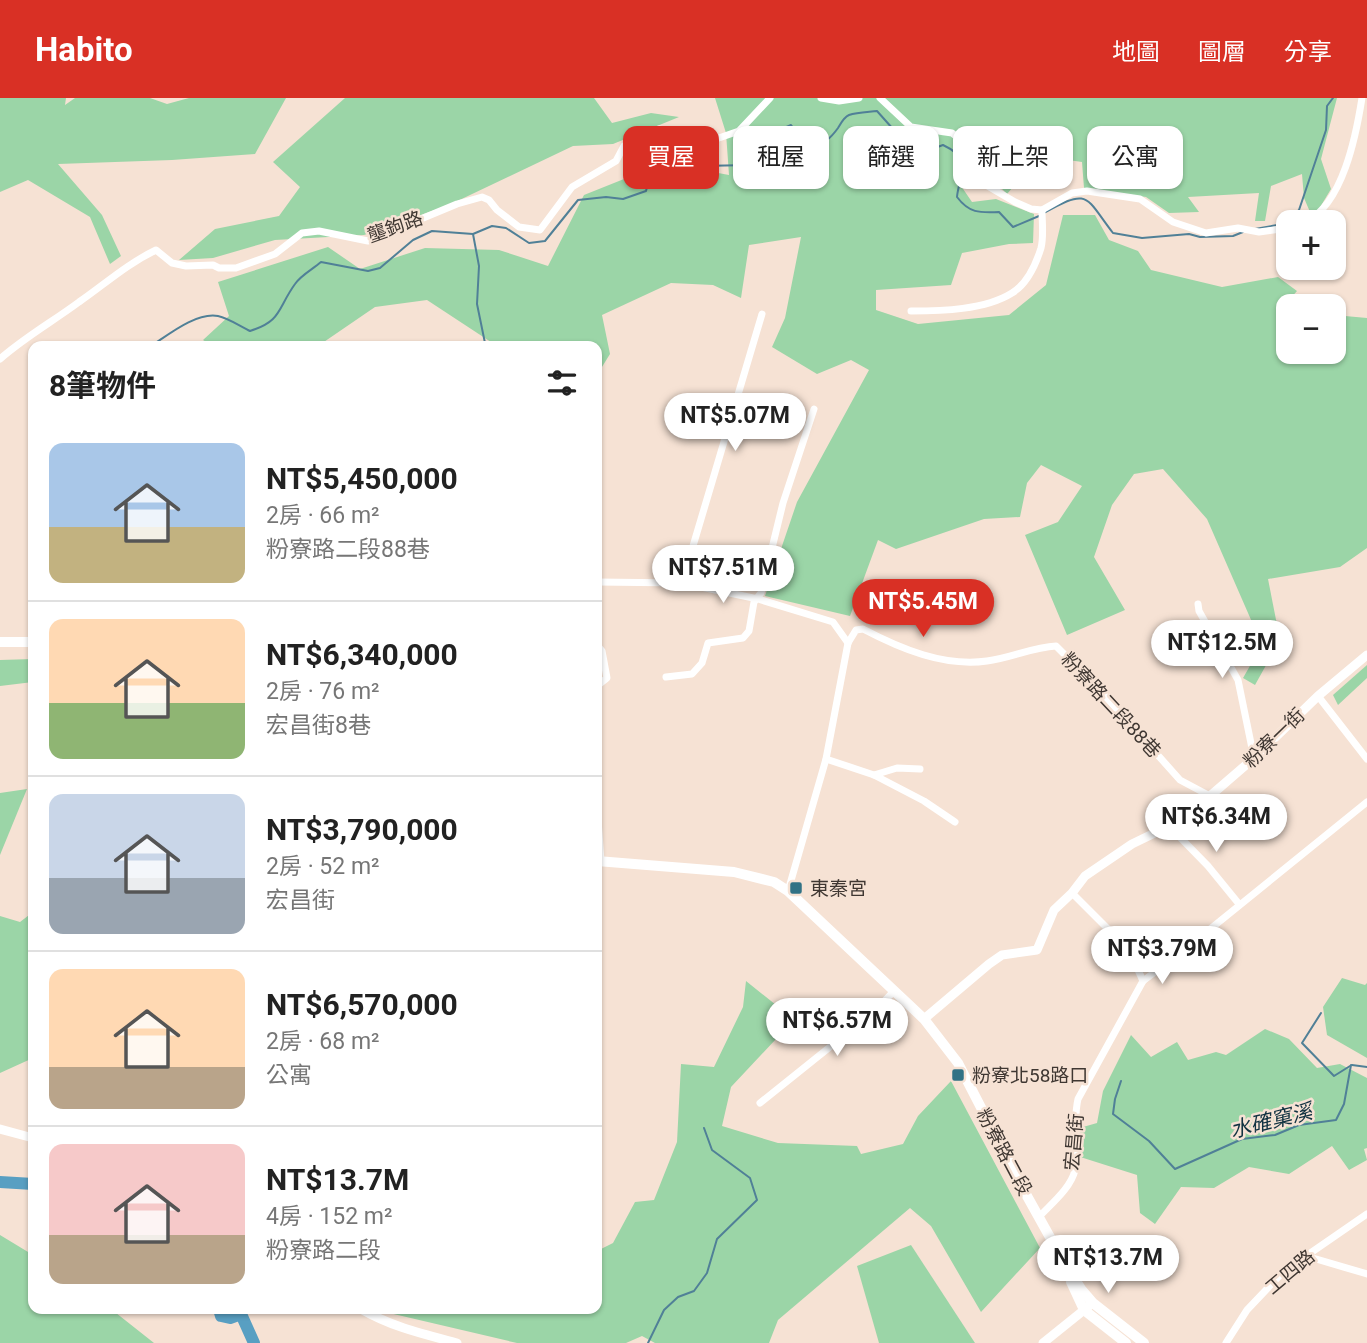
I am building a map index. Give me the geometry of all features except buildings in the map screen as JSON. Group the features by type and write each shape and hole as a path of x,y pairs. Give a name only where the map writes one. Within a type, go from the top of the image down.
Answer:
{"main road":[{"path":"0,642 28,642"},
{"name":"粉寮路二段","path":"602,861 734,872 774,882 788,891 924,1019 958,1063 1088,1306 1126,1343"},
{"name":"粉寮路二段","path":"1088,1306 1144,1343"}],"street":[{"name":"壟鉤路","path":"0,359 21,340 79,302 131,262 156,250 172,264 236,268 275,254 302,233 319,231 368,241 457,204 482,197 519,227 540,230 572,187 616,161 624,146 659,129 716,139 739,131 770,98"},
{"path":"821,98 839,101 859,98"},
{"path":"880,98 911,127 952,133 967,145 986,185 1015,202 1042,210 1072,193 1087,191 1140,199 1173,222 1206,233 1243,229 1257,232 1276,230"},
{"path":"1320,210 1337,190 1348,162 1362,98"},
{"path":"1359,118 1367,111"},
{"path":"911,311 951,311 977,306 1013,293 1030,275 1042,246 1042,210"},
{"path":"682,583 762,314"},
{"path":"666,677 692,674 702,663 708,643 743,638 749,631 754,602 758,598 783,503 814,409"},
{"path":"602,582 682,583 758,598 833,622 848,643 826,759 788,891"},
{"path":"1198,604 1199,611 1238,680 1254,758"},
{"name":"粉寮路二段88巷","path":"848,643 856,630 863,629 940,661 972,662 989,661 1056,646 1098,688 1180,780 1210,796"},
{"name":"粉寮一街","path":"924,1019 1002,955 1037,950 1054,910 1085,876 1132,844 1168,826 1210,796 1254,758 1318,695 1367,655"},
{"path":"602,656 607,678 602,682"},
{"path":"1318,695 1367,759"},
{"path":"826,759 874,775 924,801 955,822"},
{"path":"874,775 897,768 920,769"},
{"name":"宏昌街","path":"1039,1217 1066,1188 1075,1171 1074,1115 1078,1099 1143,981 1367,802"},
{"path":"1168,826 1208,866 1239,904"},
{"path":"1072,893 1126,943 1143,981"},
{"path":"760,1102 876,1010 894,991"},
{"path":"0,1129 28,1137"},
{"name":"工四路","path":"1226,1343 1247,1310 1283,1272 1367,1214"},
{"path":"1306,1256 1367,1274"},
{"path":"1043,1343 1088,1306"},
{"path":"370,1314 405,1330 457,1343"}],"green space":[{"path":"0,98 66,98 65,105 75,98 150,98 167,104 189,98 286,98 255,154 58,164 102,215 121,256 110,264 90,217 28,180 0,192"},
{"path":"345,98 594,98 612,123 651,113 679,117 657,126 623,126 623,140 613,144 573,146 449,205 364,235 275,240 213,258 179,260 215,229 279,216 300,187 273,162"},
{"path":"715,98 1337,98 1321,159 1331,189 1318,210 1309,210 1304,198 1302,174 1271,186 1265,221 1255,221 1259,193 1188,197 1199,212 1169,213 1146,197 1091,189 1183,189 1183,126 1087,126 1087,188 1084,188 1082,162 1073,161 1073,126 953,126 953,189 963,189 972,202 996,199 1034,214 1033,243 1009,244 962,253 951,285 876,290 876,310 918,324 1009,315 1046,285 1063,215 1095,215 1109,240 1138,251 1151,270 1222,287 1276,277 1276,280 1282,280 1297,291 1294,294 1276,294 1276,364 1346,364 1346,316 1367,318 1367,548 1340,567 1268,579 1280,640 1255,685 1243,678 1262,645 1207,519 1163,469 1134,474 1112,505 1094,557 1125,610 1067,635 1025,535 1058,522 1082,486 1041,465 1027,483 1020,517 984,519 896,549 878,540 850,616 765,596 797,502 869,370 851,360 817,374 772,347 785,318 801,237 749,245 741,298 713,285 671,283 602,315 610,354 602,367 602,341 489,341 427,300 375,307 325,341 203,340 229,316 218,282 328,247 360,269 425,248 499,250 548,266 584,195 623,179 623,189 719,189 719,173 729,175 726,133"},
{"path":"28,659 28,683 0,686 0,660"},
{"path":"1367,665 1367,678 1338,705 1333,695"},
{"path":"27,789 0,855 0,793"},
{"path":"0,916 20,922 28,916 28,1060 0,1073"},
{"path":"1342,978 1365,985 1367,983 1367,1058 1327,1035 1323,1007"},
{"path":"746,981 781,1009 768,1020 776,1039 731,1087 722,1126 778,1143 857,1146 861,1154 903,1144 918,1116 951,1081 1040,1248 981,1312 931,1226 910,1208 778,1320 769,1343 655,1343 642,1336 626,1343 517,1343 394,1314 602,1314 602,1248 613,1243 635,1202 654,1200 677,1142 681,1064 714,1067 743,1007"},
{"path":"1265,1029 1289,1039 1317,1068 1340,1064 1367,1078 1367,1148 1364,1149 1367,1160 1349,1170 1332,1146 1289,1174 1249,1167 1214,1188 1181,1187 1155,1224 1140,1213 1137,1175 1074,1155 1076,1129 1097,1123 1103,1091 1131,1035 1151,1057 1177,1042 1188,1060 1216,1052 1226,1055"},
{"path":"0,1235 28,1252 28,1314 117,1314 154,1343 0,1343"},
{"path":"911,1245 975,1343 879,1343 857,1266"}],"waterway":[{"path":"1255,229 1283,224 1299,210 1326,130 1327,106 1333,98"},
{"path":"159,341 201,317 226,318 250,331 260,327 274,318 298,281 321,262 368,271 380,268 413,240 432,231 473,234 492,226 506,228 529,243 545,241 578,200 606,197 623,199 646,191 654,155 658,148 664,145 672,145 683,151 700,166 750,165 768,135 791,125 803,139 820,144 832,136 846,117 859,113 877,111 893,129 892,160 898,168 912,165 932,149 943,145 959,156 962,162 957,197 970,209 999,212 1013,227 1039,216"},
{"path":"1044,213 1079,198 1091,204 1113,233 1142,238 1189,234 1200,237 1233,236 1243,232"},
{"path":"473,234 479,266 477,304 485,341"},
{"path":"1321,1013 1302,1043 1334,1076 1350,1066"},
{"name":"水確窠溪","path":"1121,1081 1113,1114 1149,1141 1175,1169 1242,1139 1275,1135 1299,1125 1336,1120 1344,1104 1351,1065"},
{"name":"水確窠溪","path":"1352,1065 1367,1067"},
{"path":"648,1343 664,1310 678,1297 694,1291 707,1273 717,1239 757,1200 750,1178 712,1150 704,1128"},
{"path":"0,1182 28,1184"},
{"path":"220,1314 230,1318 241,1314"},
{"path":"241,1314 254,1343"}],"place":[{"name":"東秦宮","path":"796,888"},
{"name":"粉寮北58路口","path":"958,1075"}]}
